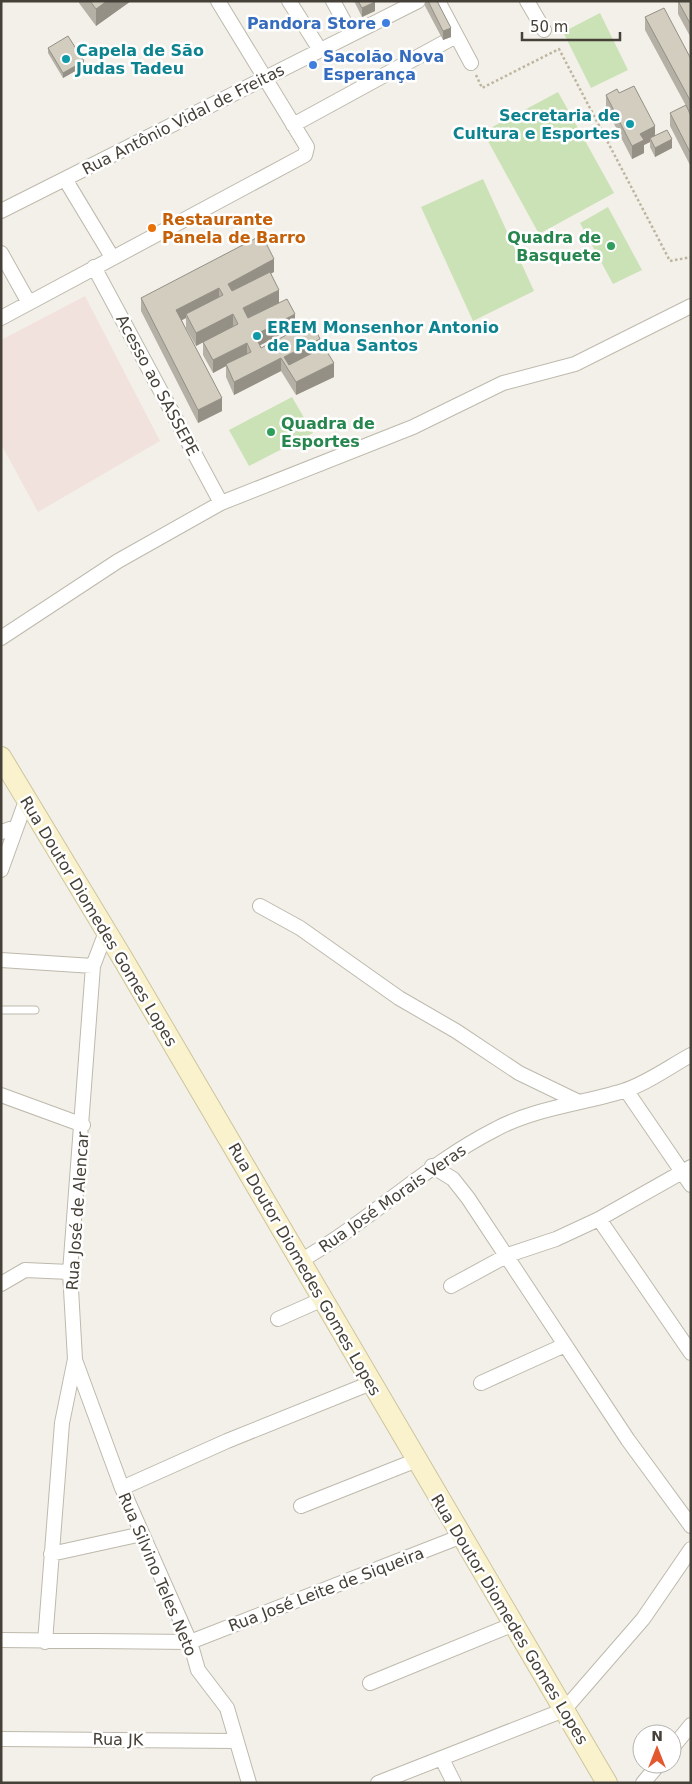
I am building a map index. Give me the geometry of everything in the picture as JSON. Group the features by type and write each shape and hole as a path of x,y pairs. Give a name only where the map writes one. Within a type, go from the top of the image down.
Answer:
{"street":[{"path":"1,318 112,257 301,160 305,155 307,147 218,1"},
{"path":"289,1 320,50"},
{"path":"333,1 351,34"},
{"name":"Rua Antônio Vidal de Freitas","path":"1,211 142,142 418,1"},
{"path":"438,1 471,63"},
{"path":"527,1 544,30"},
{"path":"293,125 456,36"},
{"path":"65,179 112,257"},
{"path":"1,253 29,303"},
{"name":"Acesso ao SASSEPE","path":"94,267 221,503"},
{"path":"1,638 126,556 221,503 413,427 503,383 575,364 691,306"},
{"name":"Rua Doutor Diomedes Gomes Lopes","path":"1,757 323,1299 607,1783"},
{"path":"1,870 27,798"},
{"path":"1,832 16,827"},
{"path":"260,906 300,928 399,998 456,1031 519,1073 579,1102"},
{"name":"Rua José de Alencar","path":"45,1642 62,1423 75,1359 70,1272 83,1125 93,966 106,932"},
{"path":"1,960 93,966"},
{"name":"Rua José Morais Veras","path":"300,1261 354,1227 432,1166 498,1128 524,1117 626,1090 691,1055"},
{"path":"626,1090 686,1170 691,1185"},
{"path":"1,1095 83,1125"},
{"path":"432,1166 460,1187 508,1255 628,1440 691,1526"},
{"path":"451,1286 508,1255 556,1239 599,1219 686,1170"},
{"path":"599,1219 691,1353"},
{"path":"1,1284 24,1270 70,1272"},
{"path":"278,1319 323,1299"},
{"path":"481,1383 565,1345"},
{"name":"Rua Silvino Teles Neto","path":"75,1359 122,1488 190,1642 198,1670 226,1708 234,1741 249,1783"},
{"path":"122,1488 227,1441 371,1383"},
{"path":"301,1506 416,1460"},
{"path":"51,1554 142,1534"},
{"name":"Rua José Leite de Siqueira","path":"190,1642 462,1536"},
{"path":"378,1783 564,1710 643,1619 691,1550"},
{"path":"370,1683 514,1624"},
{"path":"1,1640 45,1642 190,1642"},
{"path":"682,1736 691,1726"},
{"name":"Rua JK","path":"1,1739 234,1741"},
{"path":"442,1759 454,1783"}],"lane":[{"path":"1,1010 35,1010"}],"path":[{"path":"471,63 482,88 559,49 670,261 691,257"}],"shaded area":[{"path":"85,296 160,441 38,512 1,444 1,340"}],"green space":[{"path":"600,13 628,70 591,88 563,32"},
{"path":"558,92 614,193 539,234 483,132"},
{"path":"483,179 534,291 473,321 421,207"},
{"name":"Quadra de Basquete","path":"608,207 642,270 613,284 580,223"},
{"name":"Quadra de Esportes","path":"292,397 313,433 249,466 229,430"}],"building":[{"path":"90,1 107,1 96,9"},
{"path":"358,1 374,1 375,2 362,8"},
{"path":"428,1 437,1 451,28 443,31"},
{"path":"678,1 691,1 691,25"},
{"path":"664,8 691,59 691,102 645,17"},
{"name":"Capela de São Judas Tadeu","path":"68,36 84,61 63,73 48,48"},
{"name":"Secretaria de Cultura e Esportes","path":"634,86 655,126 640,134 644,140 632,146 606,95 617,89 619,93"},
{"path":"686,105 691,116 691,154 670,113"},
{"path":"667,130 672,139 655,148 650,138"},
{"path":"262,235 274,259 228,284 232,291 270,272 279,290 243,308 248,318 287,299 295,314 255,335 261,348 312,322 320,339 284,357 289,365 324,347 334,363 296,382 281,358 234,382 226,364 251,352 247,343 213,360 203,342 238,324 233,314 196,333 186,314 223,295 219,288 176,310 222,398 198,410 141,298"}],"place":[{"name":"Pandora Store","path":"386,23"},
{"name":"Capela de São Judas Tadeu","path":"66,59"},
{"name":"Sacolão Nova Esperança","path":"313,65"},
{"name":"Secretaria de Cultura e Esportes","path":"630,124"},
{"name":"Restaurante Panela de Barro","path":"152,228"},
{"name":"Quadra de Basquete","path":"611,246"},
{"name":"EREM Monsenhor Antonio de Padua Santos","path":"257,336"},
{"name":"Quadra de Esportes","path":"271,432"}]}
